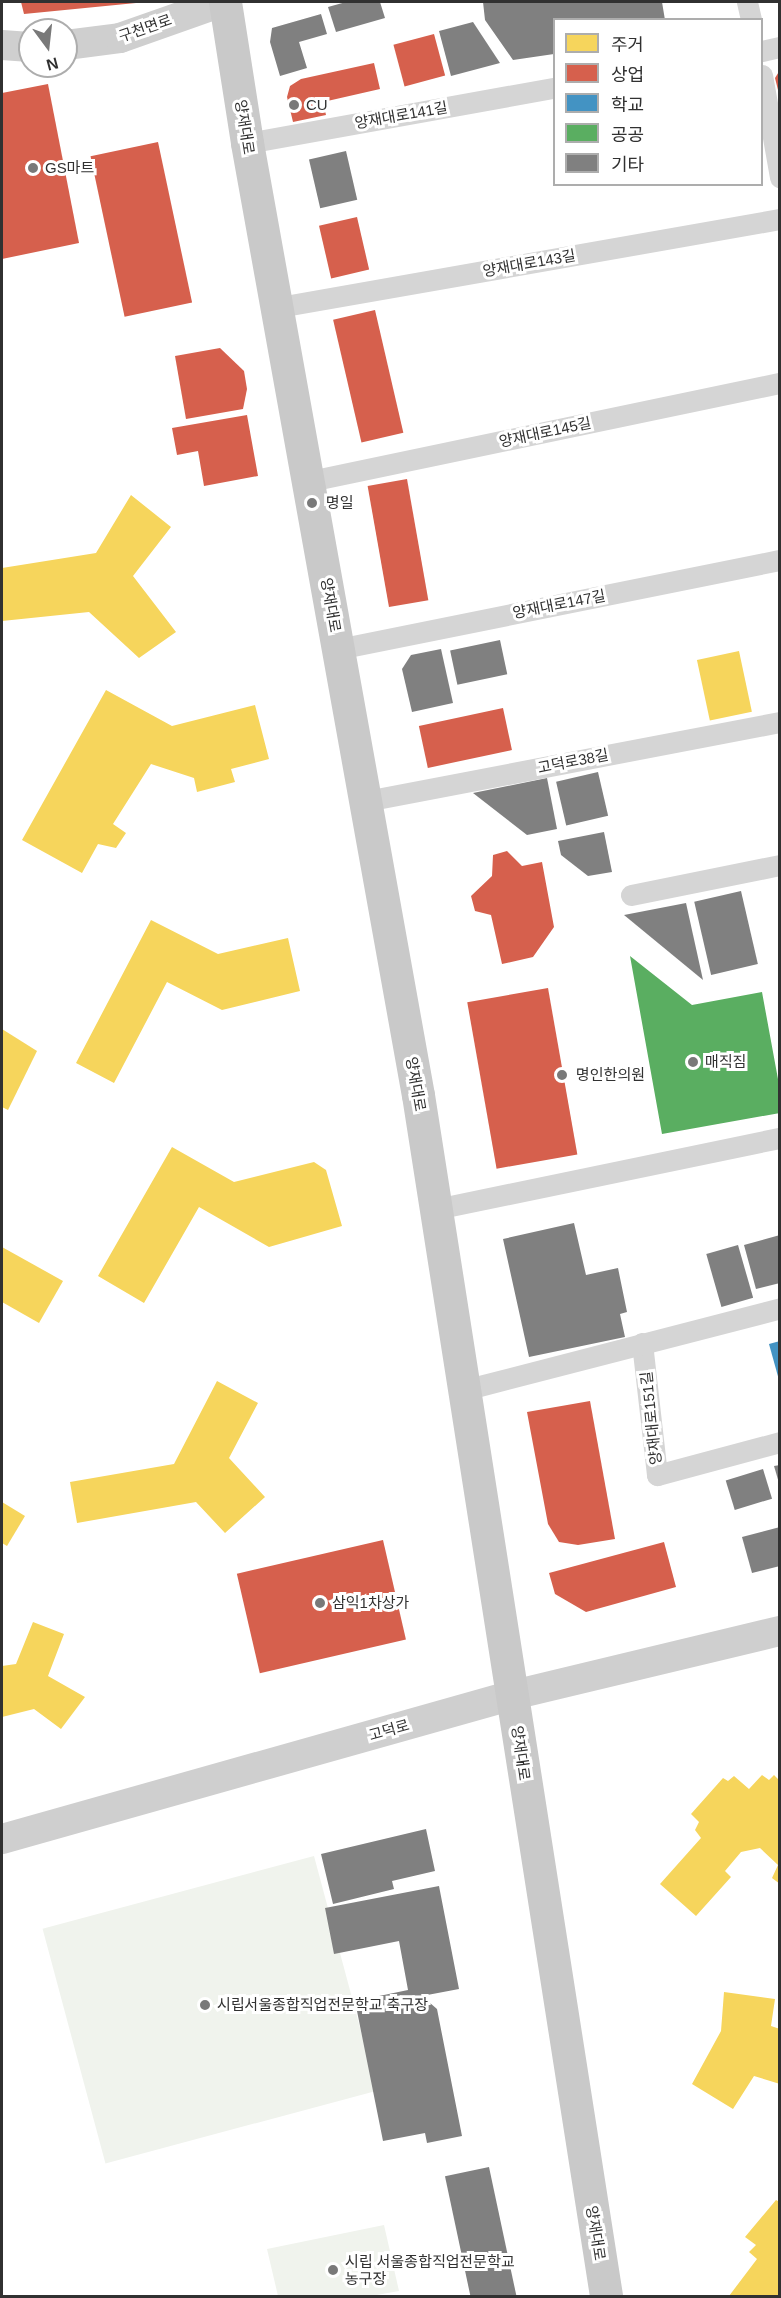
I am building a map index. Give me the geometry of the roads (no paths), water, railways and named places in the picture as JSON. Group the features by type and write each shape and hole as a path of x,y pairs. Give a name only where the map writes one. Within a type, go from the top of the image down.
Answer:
{"main road":[{"name":"구천면로","path":"78,43 120,38 224,2"},
{"name":"양재대로","path":"224,2 247,143 310,481 436,1209 606,2296"},
{"path":"2,45 18,46"},
{"name":"고덕로","path":"2,1839 513,1695 780,1631"}],"street":[{"path":"747,2 751,18"},
{"path":"763,51 780,47"},
{"path":"763,81 780,177"},
{"name":"양재대로141길","path":"247,143 553,88"},
{"name":"양재대로143길","path":"279,306 780,219"},
{"name":"양재대로145길","path":"310,481 780,383"},
{"name":"양재대로147길","path":"338,649 780,560"},
{"name":"고덕로38길","path":"366,801 780,722"},
{"path":"631,895 780,865"},
{"path":"436,1209 780,1138"},
{"path":"464,1390 780,1308"},
{"name":"양재대로151길","path":"642,1343 657,1475 780,1442"}],"place":[{"name":"CU","path":"294,105"},
{"name":"GS마트","path":"33,168"},
{"name":"명일","path":"312,503"},
{"name":"매직짐","path":"693,1062"},
{"name":"명인한의원","path":"562,1075"},
{"name":"삼익1차상가","path":"320,1603"},
{"name":"시립서울종합직업전문학교 축구장","path":"205,2005"},
{"name":"시립 서울종합직업전문학교 농구장","path":"333,2270"}]}
